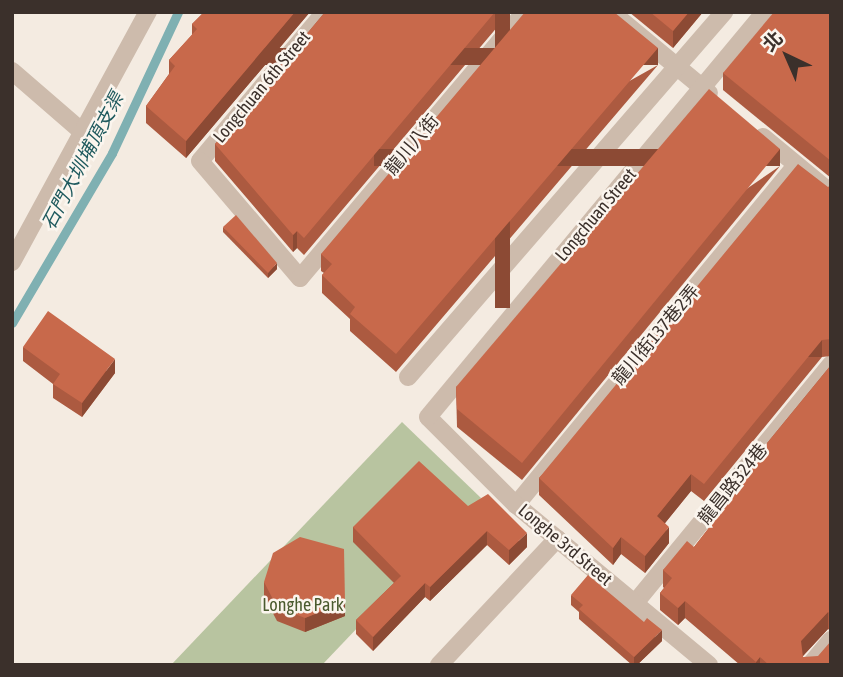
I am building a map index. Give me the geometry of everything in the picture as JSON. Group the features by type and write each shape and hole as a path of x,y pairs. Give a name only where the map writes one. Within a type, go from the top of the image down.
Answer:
{"lane":[{"path":"12,262 86,135 148,12"},
{"name":"龍川八街","path":"200,161 300,278 525,12"},
{"path":"611,12 723,104"},
{"path":"408,377 724,12"},
{"name":"Longchuan Street","path":"428,417 765,12"},
{"name":"Longchuan 6th Street","path":"200,161 315,16"},
{"path":"12,71 86,135"},
{"path":"744,121 831,193"},
{"name":"龍川街137巷2弄","path":"516,505 796,165"},
{"name":"龍昌路324巷","path":"635,603 831,364"},
{"name":"Longhe 3rd Street","path":"428,417 516,505 709,665"},
{"path":"439,665 557,539"},
{"path":"810,665 831,640"}],"green space":[{"name":"Longhe Park","path":"402,422 481,498 322,665 171,665"}],"building":[{"path":"204,12 295,12 186,141 146,106 175,66 169,60 197,29 192,24"},
{"path":"325,12 495,12 304,238 297,231 293,235 215,144"},
{"path":"525,12 614,12 658,48 396,354 350,314 355,307 322,275 332,264 321,254"},
{"path":"650,12 689,12 673,31"},
{"path":"774,12 831,12 831,161 723,73"},
{"path":"709,89 780,149 522,463 457,409 456,387"},
{"path":"798,164 828,187 831,186 831,339 822,340 704,484 691,474 657,516 669,527 645,556 621,537 613,548 539,478"},
{"path":"236,215 277,263 268,273 223,227"},
{"path":"48,311 115,359 82,403 53,384 60,374 23,347"},
{"path":"831,365 831,614 828,612 801,641 803,657 818,656 831,641 831,665 769,665 760,657 756,662 685,601 678,608 660,593 672,578 663,570 687,541 694,547 729,502 723,497"},
{"path":"419,461 468,506 488,494 527,533 509,550 487,531 430,587 425,583 373,637 356,620 401,576 353,527"},
{"path":"300,537 344,549 345,602 305,618 277,607 264,582 273,553"},
{"path":"588,575 644,622 647,618 662,630 634,657 579,609 583,605 571,595"}],"waterway":[{"name":"石門大圳埔頂支渠","path":"12,323 112,153 178,12"}]}
